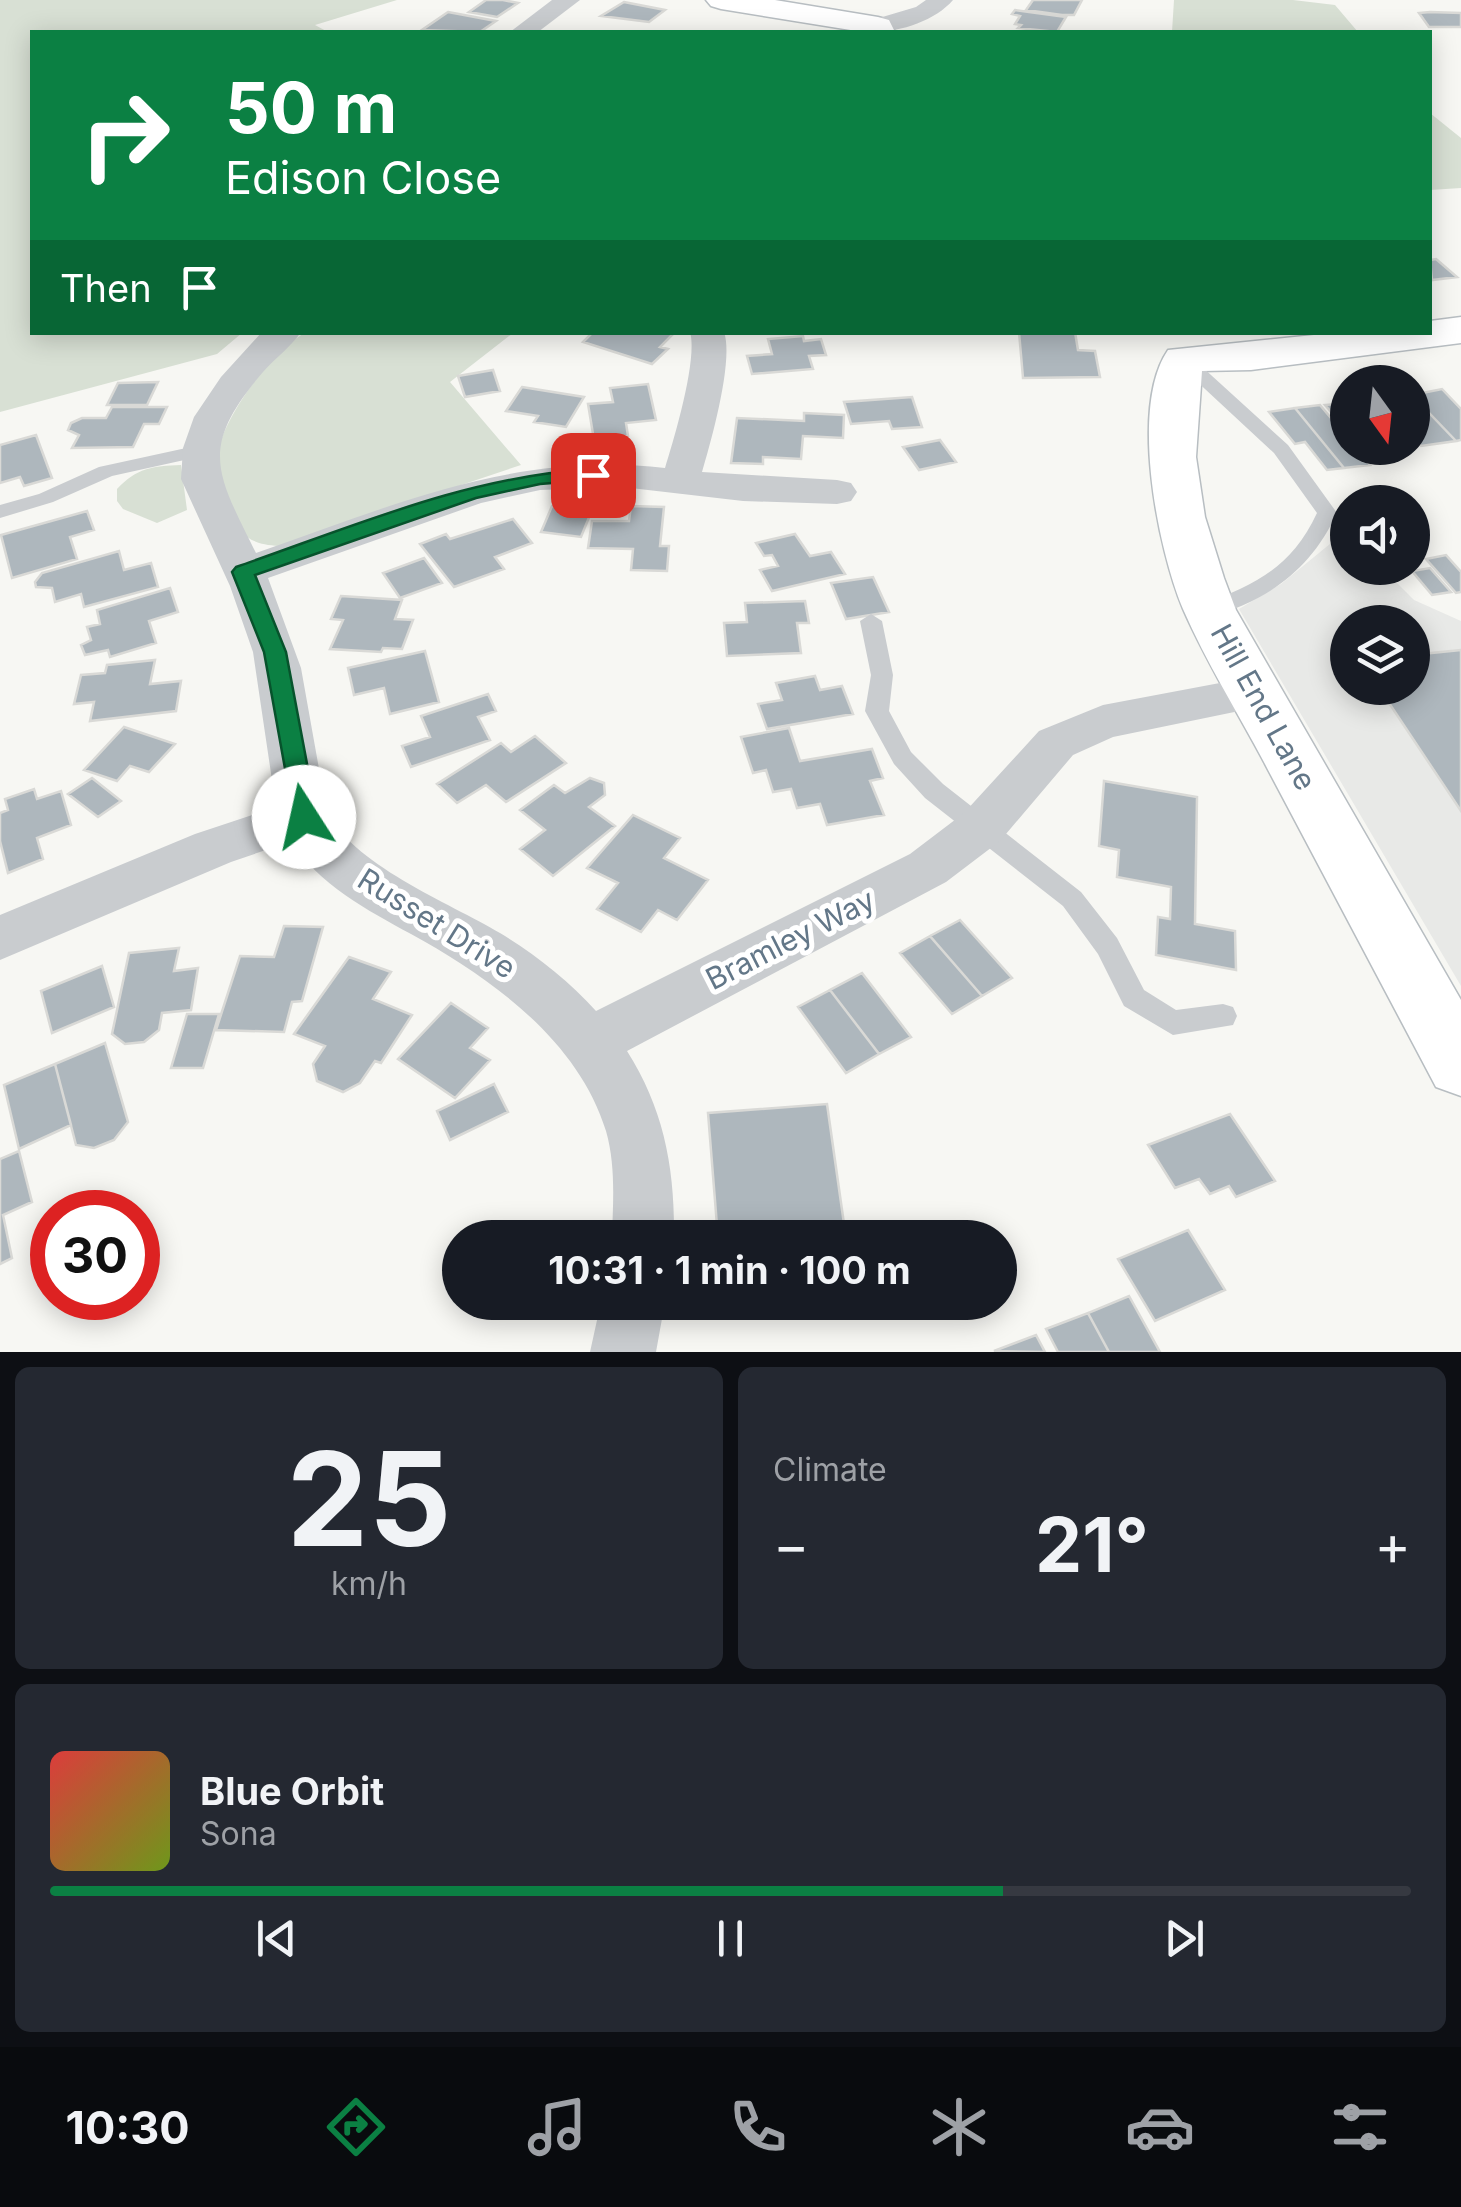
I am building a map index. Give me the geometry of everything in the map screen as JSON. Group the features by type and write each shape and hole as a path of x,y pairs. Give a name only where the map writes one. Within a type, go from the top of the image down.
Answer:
{"street":[{"path":"525,30 568,0"},
{"path":"721,0 878,29 925,12 941,0"},
{"path":"1432,334 1461,330"},
{"path":"200,451 212,416 281,335"},
{"path":"679,482 700,417 702,386 712,347 707,335"},
{"path":"1170,346 1251,357 1422,335"},
{"name":"Hill End Lane","path":"1170,346 1174,400 1170,457 1185,544 1210,610 1461,1064"},
{"name":"Russet Drive","path":"200,451 200,480 275,652 304,817 336,857 382,893 458,935 529,981 592,1041 624,1094 636,1139 645,1220"},
{"path":"243,572 471,493 563,475 622,475 836,492"},
{"name":"Bramley Way","path":"592,1041 928,868 982,827 1056,743 1103,722 1257,692"},
{"path":"0,938 212,848 304,817"},
{"path":"623,1352 630,1320"}],"lane":[{"path":"1170,346 1281,448 1312,484 1327,513 1315,543 1271,586 1210,610"},
{"path":"0,512 46,498 106,471 156,457 200,451"},
{"path":"871,621 882,675 877,711 902,758 934,791 1072,900 1108,946 1134,998 1172,1022 1224,1016"}],"shaded area":[{"path":"0,0 397,0 315,25 324,30 30,30 30,335 240,335 217,354 0,412"},
{"path":"1174,0 1293,0 1335,5 1356,30 1172,30"},
{"path":"1432,115 1461,138 1461,188 1432,190"},
{"path":"302,335 510,335 450,382 521,465 279,546 252,540 237,525 221,489 217,456 238,405 264,370"},
{"path":"181,465 187,510 157,523 123,509 117,501 117,489 138,472"},
{"path":"1330,544 1330,585 1399,585 1425,605 1330,605 1330,705 1430,705 1430,607 1461,621 1461,986 1239,609 1281,584"}],"building":[{"path":"486,0 518,3 497,17 469,12"},
{"path":"1033,0 1082,0 1074,15 1062,15 1026,10"},
{"path":"624,2 665,10 649,22 601,16"},
{"path":"1015,10 1066,17 1058,30 1038,30 1018,28 1021,25 1015,24 1020,16 1012,14"},
{"path":"448,12 496,21 483,30 422,30"},
{"path":"1419,13 1461,13 1461,27 1429,27"},
{"path":"1436,259 1457,277 1432,280 1432,260"},
{"path":"590,335 672,335 660,347 668,349 652,364 583,342"},
{"path":"1019,335 1076,335 1078,350 1095,351 1100,377 1023,378"},
{"path":"803,336 804,341 821,339 826,355 809,356 813,369 752,374 747,356 772,354 768,339"},
{"path":"493,370 500,391 465,397 458,376"},
{"path":"158,382 147,405 107,405 118,383"},
{"path":"648,384 656,420 626,423 628,436 594,440 588,404 613,402 610,388"},
{"path":"522,387 584,397 566,427 534,422 538,416 506,411"},
{"path":"1442,389 1461,409 1461,440 1456,441 1430,414 1430,391"},
{"path":"912,397 922,427 892,429 889,421 851,424 844,402"},
{"path":"1320,405 1330,417 1330,451 1295,408"},
{"path":"112,407 167,407 159,424 144,424 133,447 72,448 79,435 68,430 71,423 82,418 106,418"},
{"path":"1295,408 1330,451 1330,465 1344,468 1327,470 1305,442 1295,444 1269,412"},
{"path":"804,413 844,415 843,438 803,436 801,459 763,457 763,464 731,463 737,418 804,421"},
{"path":"1430,414 1456,441 1430,445"},
{"path":"36,435 52,478 24,486 20,477 0,483 0,445"},
{"path":"940,440 956,462 919,470 903,447"},
{"path":"552,506 592,510 581,537 541,532"},
{"path":"631,506 664,507 660,546 669,546 667,571 631,570 633,549 588,548 592,521 629,521"},
{"path":"87,511 94,530 70,537 77,559 12,578 1,535"},
{"path":"513,519 532,543 495,557 504,569 454,587 420,544 446,534 450,539"},
{"path":"795,534 810,556 831,552 845,574 772,591 760,570 778,566 772,555 764,556 756,543"},
{"path":"119,551 124,570 151,563 158,587 84,607 81,594 55,602 52,588 36,587 42,573"},
{"path":"1446,555 1461,572 1461,592 1456,593 1430,564 1430,558"},
{"path":"424,558 442,583 400,598 383,573"},
{"path":"1430,568 1451,592 1432,595 1424,585 1430,585"},
{"path":"873,577 889,612 846,619 831,583"},
{"path":"170,588 178,612 149,621 156,643 110,657 108,650 85,655 81,645 91,640 87,627 100,624 97,610"},
{"path":"341,596 402,600 395,619 413,620 402,649 330,649 343,620 331,619"},
{"path":"805,601 809,623 797,623 801,653 727,656 724,623 747,622 745,603"},
{"path":"1461,650 1461,811 1390,705 1430,705 1430,653"},
{"path":"425,651 439,702 390,714 384,688 354,695 348,668"},
{"path":"155,660 150,684 181,681 176,711 90,721 94,702 74,704 81,675 105,673 107,665"},
{"path":"815,676 820,690 842,686 853,714 767,729 758,704 782,700 776,683"},
{"path":"488,694 496,711 478,717 490,740 411,767 402,746 430,737 421,716"},
{"path":"124,727 175,744 149,772 130,766 117,781 84,770"},
{"path":"789,728 800,761 872,749 883,778 870,781 884,815 827,825 820,804 797,808 791,789 773,792 766,770 753,773 741,737"},
{"path":"535,736 566,763 506,802 486,785 457,803 437,784 501,743 511,752"},
{"path":"92,778 121,801 98,817 68,794"},
{"path":"590,778 604,783 605,795 589,807 615,826 553,876 520,849 545,830 520,810 554,785 565,793"},
{"path":"1104,781 1197,797 1195,924 1235,931 1236,970 1156,955 1158,917 1170,919 1171,887 1117,877 1119,850 1099,846"},
{"path":"34,789 37,799 61,791 71,825 37,838 43,859 8,873 0,841 0,813 8,810 5,799"},
{"path":"633,815 680,838 664,858 708,880 677,920 658,910 641,932 597,909 618,883 587,868"},
{"path":"960,920 1012,978 982,996 930,936"},
{"path":"284,926 323,927 302,1001 292,1002 284,1032 216,1030 240,956 274,957"},
{"path":"930,936 982,996 952,1014 900,953"},
{"path":"179,948 174,971 198,968 191,1010 162,1013 159,1030 144,1042 125,1044 112,1034 129,953"},
{"path":"349,957 391,972 373,999 412,1015 381,1063 375,1061 360,1083 343,1092 317,1081 313,1064 325,1046 294,1034"},
{"path":"102,966 114,1007 52,1033 41,991"},
{"path":"862,973 911,1037 879,1054 830,990"},
{"path":"830,990 879,1054 846,1073 798,1007"},
{"path":"451,1003 488,1028 470,1048 490,1060 455,1098 398,1059"},
{"path":"187,1014 219,1014 203,1068 171,1068"},
{"path":"105,1043 128,1122 114,1140 94,1148 76,1145 55,1064"},
{"path":"55,1064 71,1125 19,1149 4,1085"},
{"path":"494,1084 508,1112 450,1140 437,1111"},
{"path":"827,1104 843,1220 717,1220 708,1113"},
{"path":"1230,1114 1275,1181 1236,1197 1229,1186 1210,1194 1199,1179 1175,1188 1148,1145"},
{"path":"19,1151 30,1203 3,1215 12,1258 0,1264 0,1159"},
{"path":"1188,1230 1225,1290 1155,1321 1118,1259"},
{"path":"1129,1296 1160,1352 1109,1352 1088,1313"},
{"path":"1088,1313 1109,1352 1058,1352 1046,1329"},
{"path":"1036,1335 1045,1352 994,1351"}],"route":[{"path":"304,817 275,652 243,572 471,493 540,478 593,475"}]}
